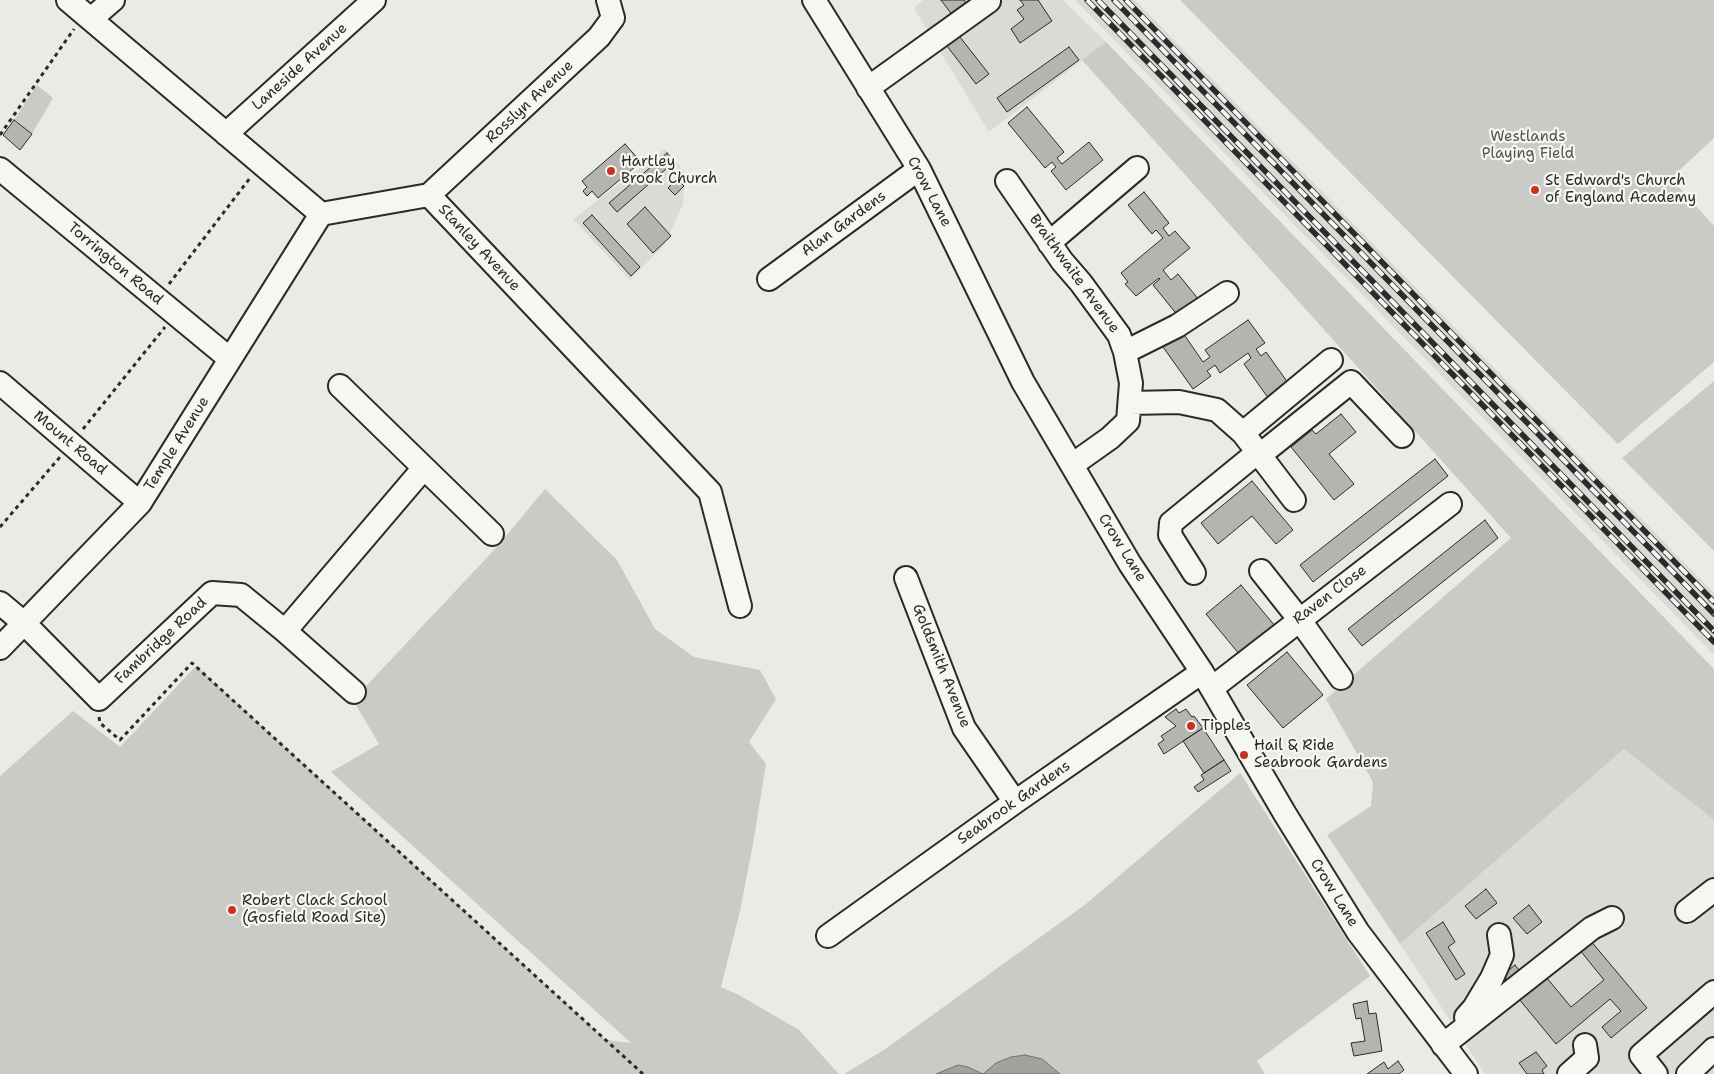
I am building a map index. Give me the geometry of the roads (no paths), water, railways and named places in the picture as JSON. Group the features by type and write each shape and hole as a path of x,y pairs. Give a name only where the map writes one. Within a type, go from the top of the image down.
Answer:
{"street":[{"path":"68,0 322,214"},
{"path":"88,17 113,0"},
{"name":"Laneside Avenue","path":"226,134 374,0"},
{"name":"Rosslyn Avenue","path":"429,195 599,38 613,18 608,0"},
{"name":"Crow Lane","path":"814,0 919,169 1023,382 1130,564 1207,680 1285,814 1358,932 1464,1073"},
{"path":"868,88 989,1"},
{"path":"1050,243 1137,168"},
{"name":"Torrington Road","path":"0,169 230,359"},
{"name":"Alan Gardens","path":"769,279 919,169"},
{"name":"Braithwaite Avenue","path":"1007,181 1050,243 1119,335 1125,352 1131,383 1128,421 1110,438 1072,465"},
{"name":"Stanley Avenue","path":"322,214 429,195 710,492 740,606"},
{"name":"Temple Avenue","path":"0,648 140,503 322,214"},
{"path":"1125,352 1177,326 1227,293"},
{"path":"1242,433 1331,360"},
{"path":"1194,574 1170,535 1172,523 1351,382 1402,436"},
{"name":"Mount Road","path":"0,384 140,503"},
{"path":"340,386 423,469 492,534"},
{"path":"1130,403 1179,402 1217,410 1242,433 1294,500"},
{"path":"285,631 423,469"},
{"name":"Raven Close","path":"1207,680 1299,619 1450,504"},
{"path":"1261,570 1299,619 1340,678"},
{"name":"Goldsmith Avenue","path":"906,578 964,728 1015,802"},
{"name":"Fambridge Road","path":"25,624 99,699 212,593 241,595 354,692"},
{"path":"0,603 25,624"},
{"name":"Seabrook Gardens","path":"828,936 1015,802 1207,680"},
{"path":"1687,911 1714,890"},
{"path":"1443,1045 1592,928 1612,918"},
{"path":"1443,1045 1474,1008 1492,978 1502,955 1499,935"},
{"path":"1656,1074 1641,1055 1714,992"},
{"path":"1569,1074 1587,1058 1585,1046"},
{"path":"1688,1074 1714,1049"}],"railway":[{"path":"1087,0 1714,642"},
{"path":"1098,0 1714,631"},
{"path":"1114,0 1714,614"},
{"path":"1126,0 1714,602"}],"place":[{"name":"Hartley Brook Church","path":"611,171"},
{"name":"St Edward's Church of England Academy","path":"1535,190"},
{"name":"Tipples","path":"1191,726"},
{"name":"Hail & Ride Seabrook Gardens","path":"1244,755"},
{"name":"Robert Clack School (Gosfield Road Site)","path":"232,910"}],"park label":[{"name":"Westlands Playing Field","path":"1528,146"}]}
